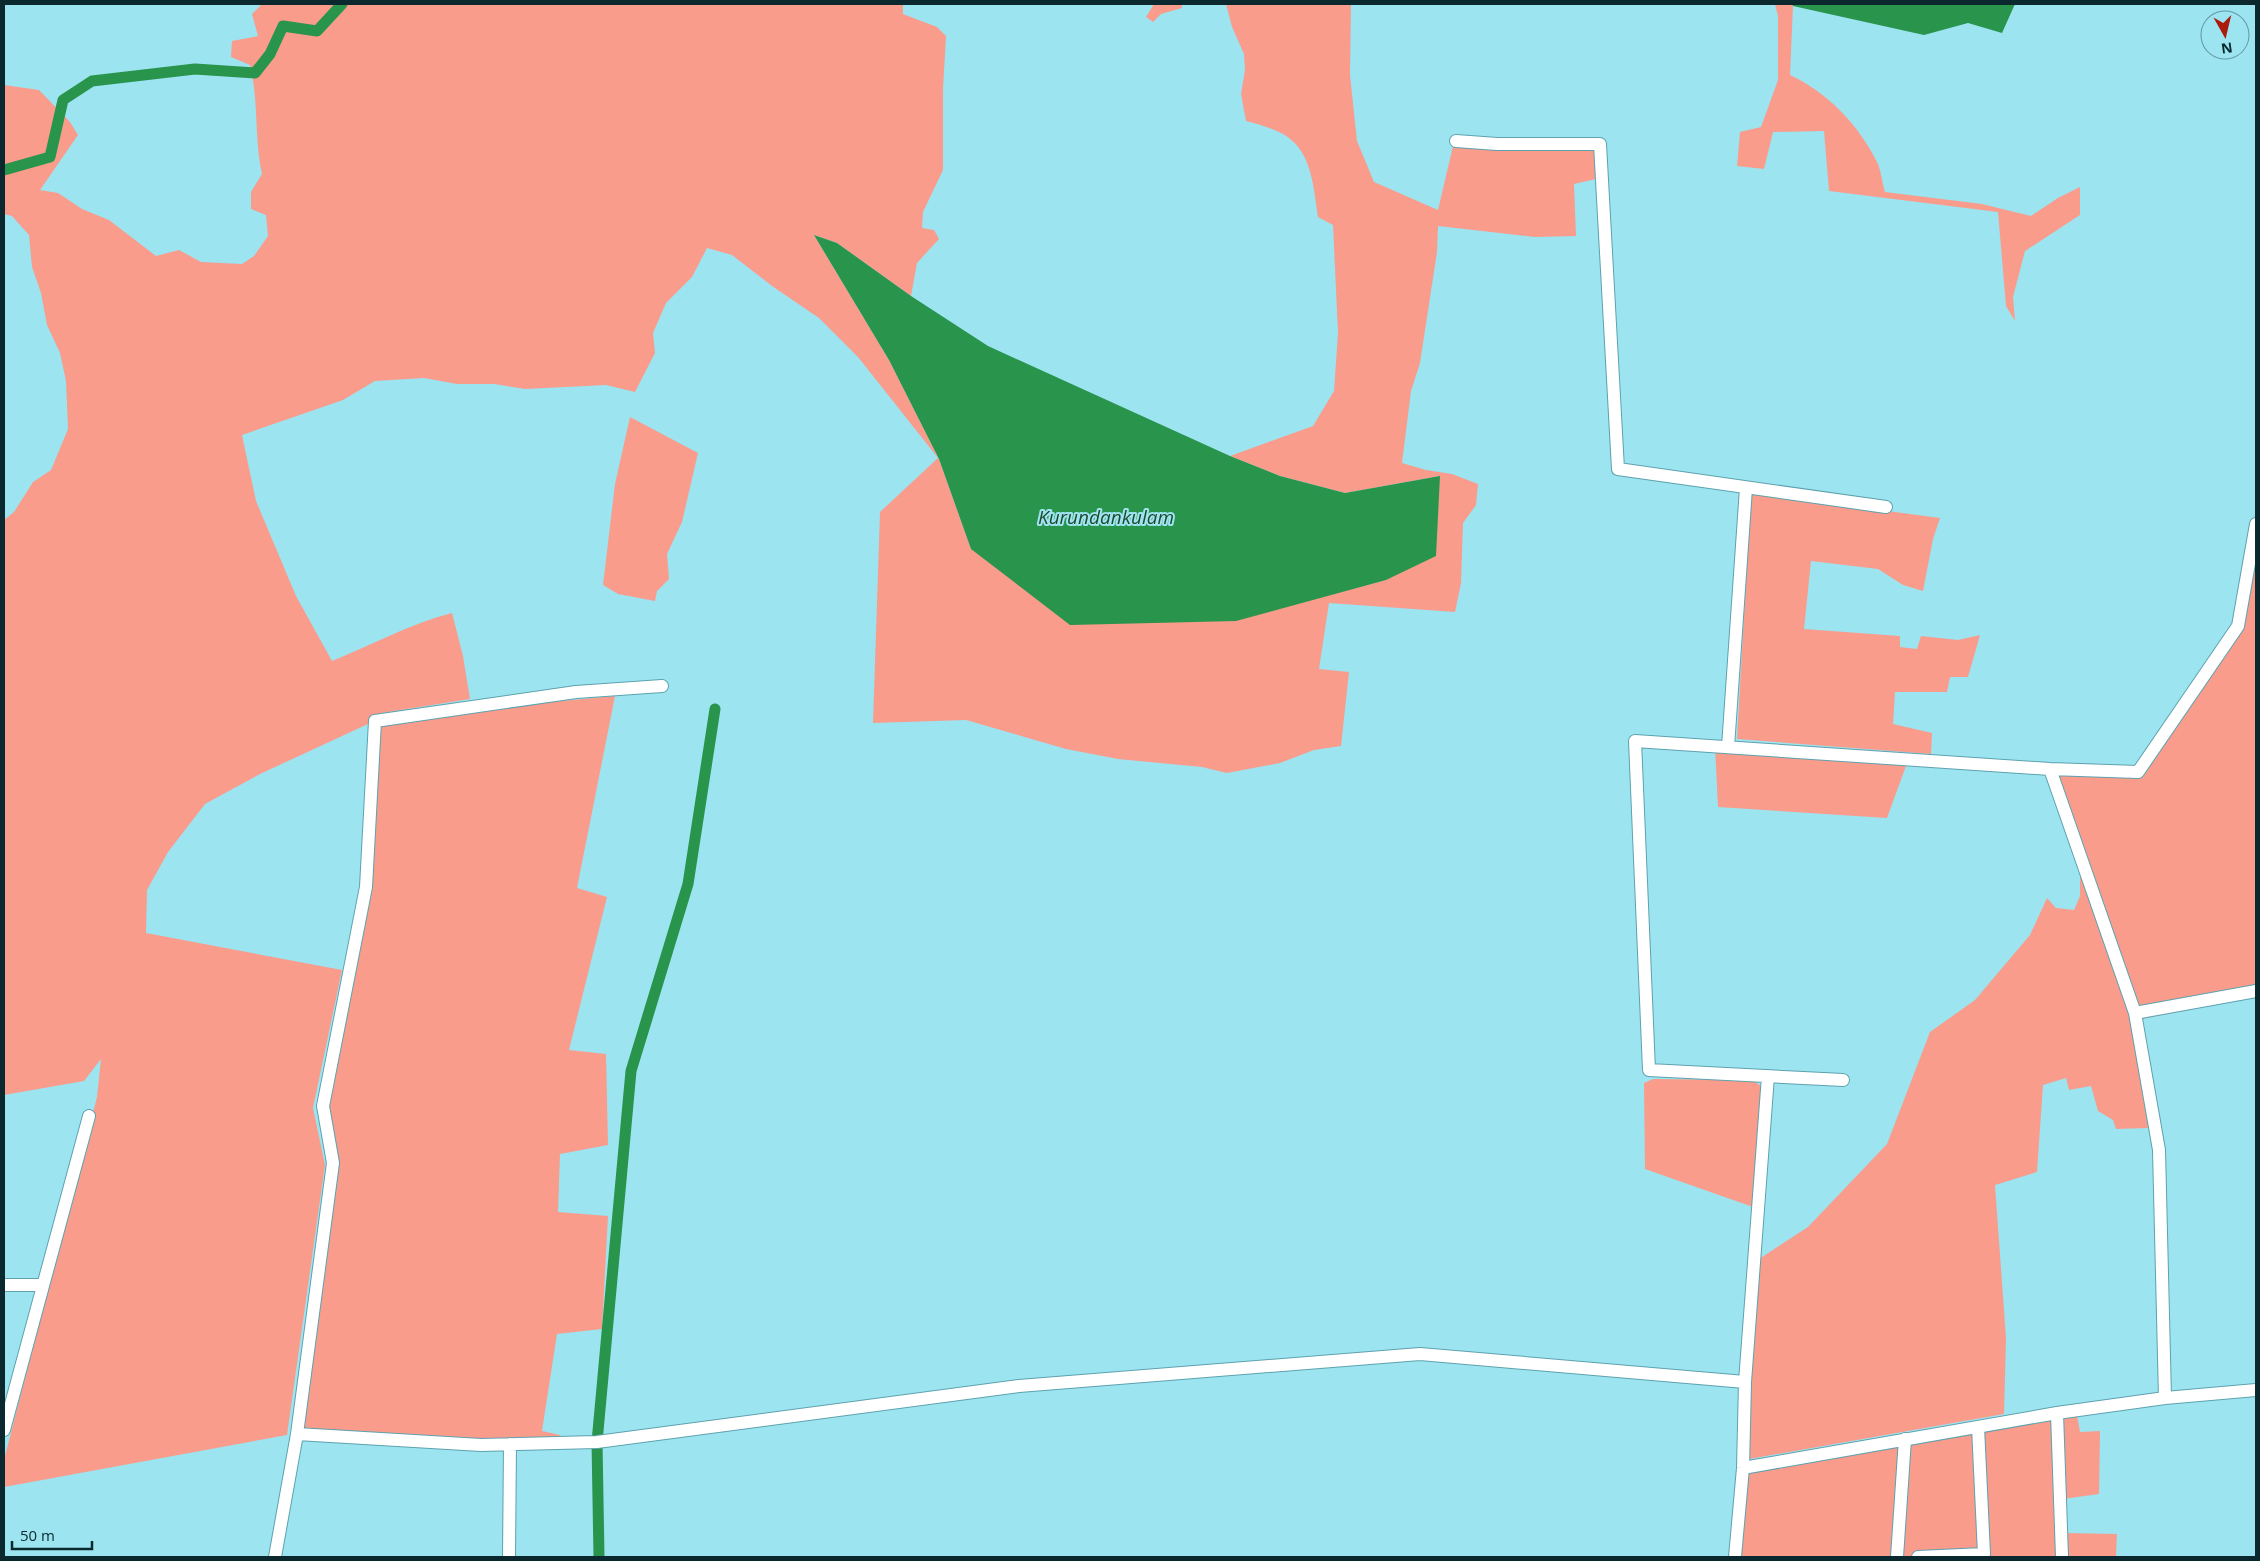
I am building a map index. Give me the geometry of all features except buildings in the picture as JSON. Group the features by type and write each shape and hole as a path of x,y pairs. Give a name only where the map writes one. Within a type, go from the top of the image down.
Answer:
{"street":[{"path":"1456,141 1496,144 1600,144 1618,469 1886,508"},
{"path":"1728,747 1746,488"},
{"path":"1843,1080 1648,1070 1635,741 2050,769 2138,772 2238,626 2256,524"},
{"path":"271,1557 298,1434 333,1163 323,1106 366,888 375,721 576,692 662,686"},
{"path":"2050,769 2135,1013 2159,1150 2165,1398"},
{"path":"2135,1013 2256,991"},
{"path":"1735,1557 1743,1468 1745,1382 1768,1076"},
{"path":"4,1426 89,1116"},
{"path":"4,1285 43,1285"},
{"path":"298,1434 482,1445 598,1442 1019,1386 1420,1354 1745,1382"},
{"path":"1743,1468 2058,1413 2165,1398 2256,1390"},
{"path":"2058,1413 2062,1557"},
{"path":"1918,1557 1984,1554 1978,1427"},
{"path":"1897,1557 1905,1440"},
{"path":"509,1557 510,1444"}],"shaded area":[{"path":"262,4 903,4 903,14 937,27 946,36 943,89 943,170 923,212 922,228 934,230 939,239 917,263 911,296 837,243 814,235 889,360 939,459 971,549 1320,597 1386,580 1440,476 1345,493 1280,476 1230,456 1313,426 1334,391 1338,333 1333,225 1318,217 1309,168 1305,157 1298,147 1279,132 1246,121 1241,94 1245,70 1244,54 1232,27 1226,4 1351,4 1350,75 1357,141 1374,182 1438,210 1453,146 1596,148 1596,179 1574,184 1576,236 1535,237 1438,226 1437,252 1420,363 1411,391 1402,463 1426,470 1452,474 1478,484 1476,505 1463,523 1461,583 1455,612 1329,603 1319,669 1349,672 1341,746 1314,750 1280,763 1227,773 1202,767 1118,759 1066,749 966,720 873,723 880,512 938,458 858,357 819,318 772,286 732,255 707,248 692,277 666,303 653,333 655,353 635,392 606,385 525,389 494,384 457,384 424,378 375,381 343,400 242,435 256,501 296,596 332,661 406,629 452,613 463,656 470,699 382,713 368,724 260,774 205,804 168,852 147,890 146,933 342,970 313,1108 325,1165 287,1435 4,1487 4,1460 97,1097 101,1059 84,1081 4,1095 4,520 14,512 33,482 51,470 68,429 66,381 60,353 47,325 41,293 32,267 29,235 12,216 4,214 4,85 39,90 70,122 78,135 40,190 58,193 82,209 109,220 156,256 179,250 201,262 242,264 254,256 268,236 266,215 251,209 251,192 262,174 253,79 250,65 231,57 232,41 258,36 252,14"},
{"path":"1154,4 1182,4 1182,8 1161,14 1153,22 1146,17"},
{"path":"1775,4 1792,4 1793,6 1790,75 1804,82 1829,100 1861,135 1880,169 1885,192 1982,204 2031,216 2058,198 2080,187 2080,215 2025,251 2013,297 2015,321 2006,306 1998,212 1829,191 1824,131 1773,132 1764,169 1737,166 1740,132 1761,127 1778,80 1778,16"},
{"path":"630,417 698,453 682,522 667,554 669,579 657,591 655,601 618,594 603,585 615,484"},
{"path":"1751,493 1940,518 1933,539 1923,591 1903,585 1878,569 1811,561 1804,629 1900,636 1900,647 1917,649 1921,636 1958,640 1980,635 1968,677 1950,677 1947,692 1895,692 1893,724 1932,733 1931,754 1737,739"},
{"path":"2256,556 2256,997 2141,1019 2055,775 2142,778 2243,629"},
{"path":"615,696 577,888 607,897 569,1050 606,1054 608,1145 560,1154 558,1212 608,1216 602,1329 557,1334 542,1431 560,1435 559,1441 481,1442 304,1430 338,1163 329,1106 371,890 381,724 486,708"},
{"path":"1715,746 1906,766 1887,818 1718,807"},
{"path":"2080,868 2130,1015 2148,1128 2116,1129 2113,1120 2098,1111 2091,1086 2069,1090 2066,1078 2043,1085 2037,1172 1995,1185 2006,1338 2004,1414 1749,1459 1747,1408 1759,1259 1808,1227 1887,1144 1930,1032 1975,1000 2030,935 2047,898 2056,908 2074,910 2080,896"},
{"path":"1653,1079 1752,1080 1761,1086 1753,1207 1645,1169 1644,1083"},
{"path":"2077,1415 2080,1432 2100,1431 2099,1494 2063,1499 2065,1533 2117,1534 2116,1557 1739,1557 1747,1473"}],"water":[{"path":"1792,4 2015,4 2002,33 1968,23 1924,35 1793,6"},
{"name":"Kurundankulam","path":"814,235 837,243 911,296 988,346 1230,456 1280,476 1345,493 1440,476 1436,556 1386,580 1236,621 1070,625 971,549 939,459 889,360"}],"waterway":[{"path":"4,170 50,157 63,100 92,81 195,69 255,73 270,54 283,26 317,31 342,4"},
{"path":"599,1557 597,1442 631,1071 688,884 715,709"}]}
